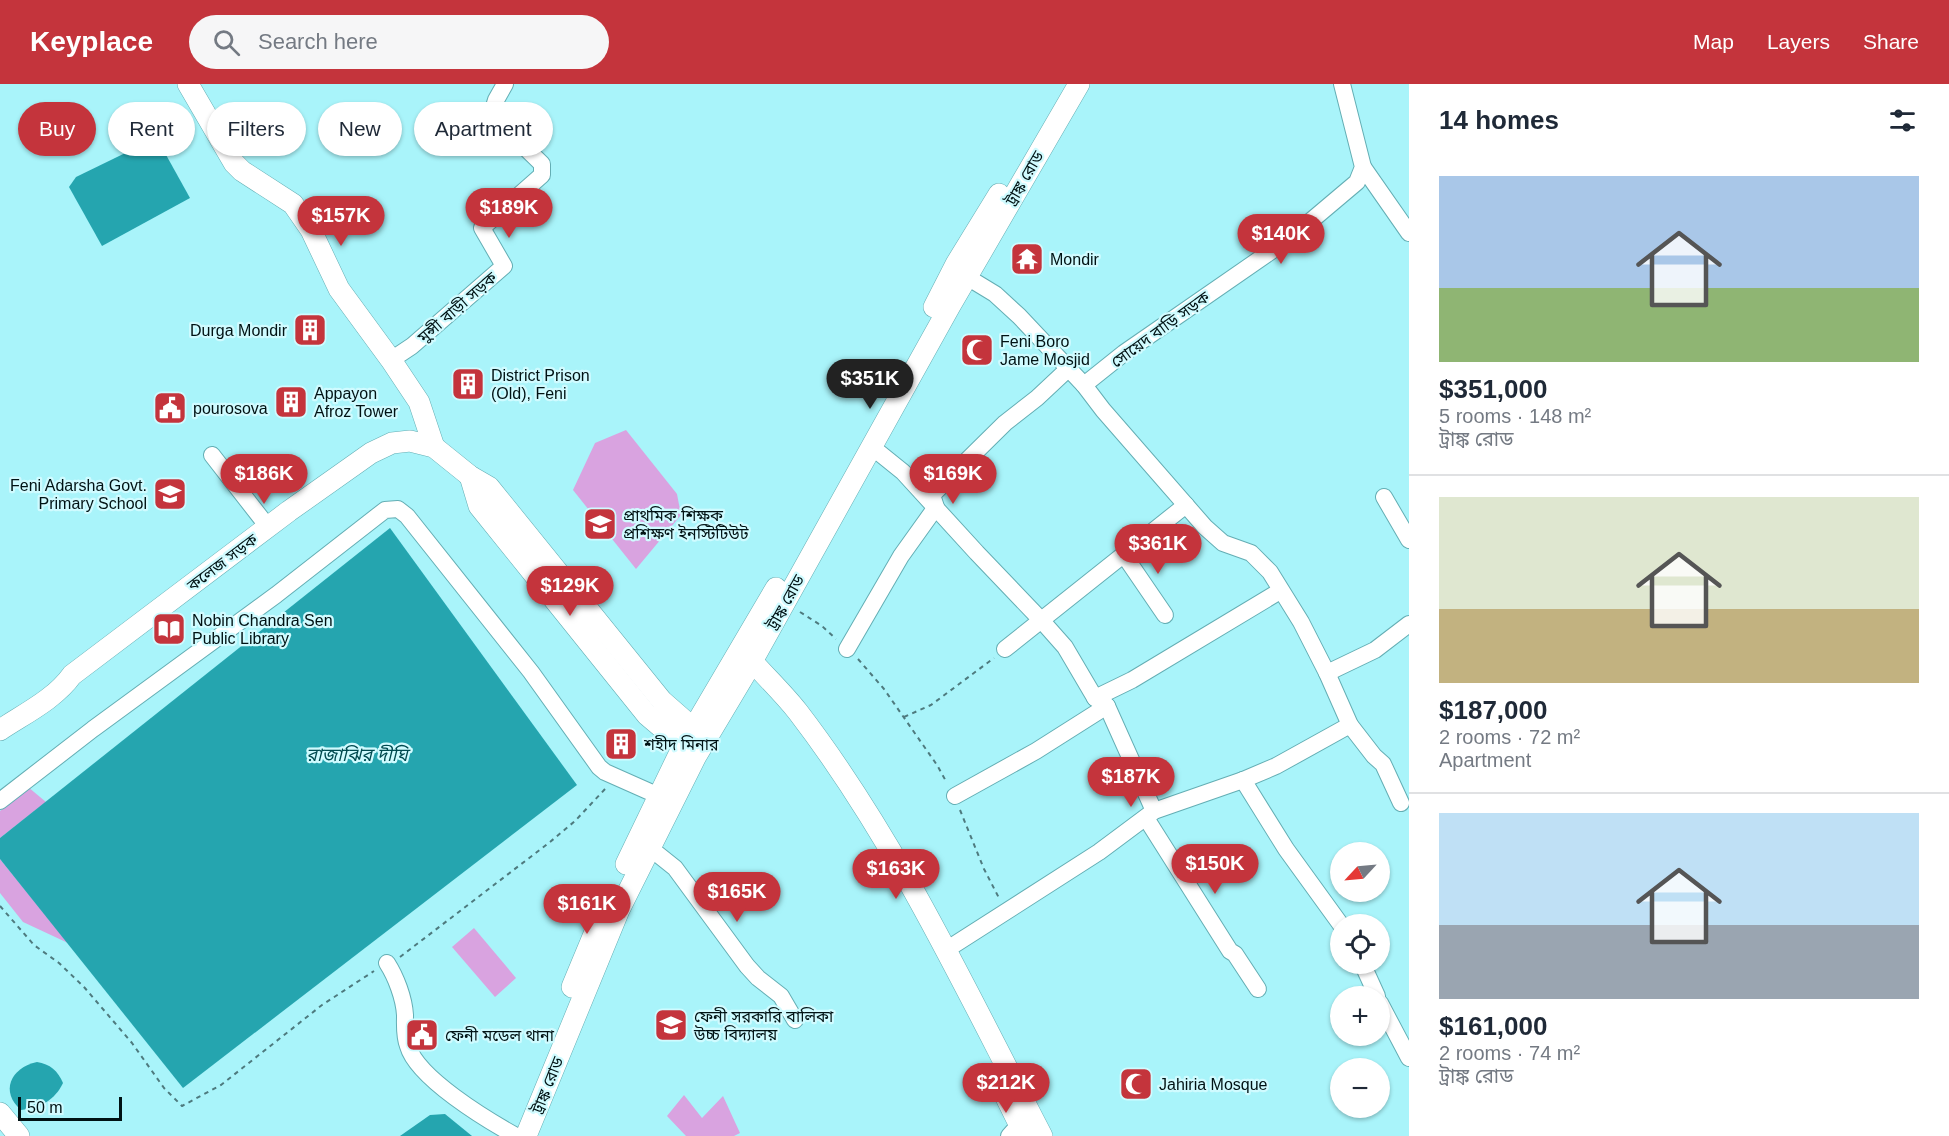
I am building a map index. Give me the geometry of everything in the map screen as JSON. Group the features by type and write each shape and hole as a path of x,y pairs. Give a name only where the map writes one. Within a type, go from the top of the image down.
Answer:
{"main road":[{"path":"188,84 234,164 293,204 311,230 339,289 392,360 419,402 434,447"},
{"name":"ট্রাঙ্ক রোড","path":"526,1136 619,910 650,848 694,743 748,637 860,445 956,264 1063,84"},
{"name":"ট্রাঙ্ক রোড","path":"515,1136 584,956 659,796 694,743 749,668 967,277 1079,84"},
{"name":"কলেজ সড়ক","path":"0,730 56,693 72,675 268,527 371,453 392,443 410,441 434,447 470,476 489,487 694,743"},
{"path":"749,668 797,710 867,811 946,950 1021,1128"},
{"path":"749,668 788,718 866,830 936,956 1021,1128 1042,1136"},
{"name":"কলেজ সড়ক","path":"0,715 58,677 72,675"},
{"path":"0,1113 19,1136"}],"street":[{"name":"মুন্সী বাড়ী সড়ক","path":"392,360 412,346 504,266 482,228 542,175 542,164 492,113 505,84"},
{"path":"1342,84 1363,167 1409,233"},
{"name":"সোয়েদ বাড়ি সড়ক","path":"1084,385 1124,352 1293,236 1357,182 1363,167"},
{"path":"967,277 995,294 1084,385 1205,527 1223,543 1251,554 1270,573 1301,622 1350,725 1383,764 1401,803"},
{"path":"936,507 932,495 1005,423 1037,398 1068,369"},
{"path":"872,447 903,472 1065,647 1101,702 1150,815 1230,951 1235,954 1258,989"},
{"path":"212,455 268,527"},
{"path":"1384,497 1409,540"},
{"path":"1005,649 1186,505"},
{"path":"847,649 901,556 936,507"},
{"path":"0,801 93,729 276,595 385,510 398,509 407,516 531,672 599,767 659,796"},
{"path":"1124,555 1165,615"},
{"path":"955,796 1036,751 1132,680 1280,591"},
{"path":"1327,673 1375,650 1409,624"},
{"path":"946,950 1099,852 1150,815 1276,766 1350,725"},
{"path":"1243,780 1286,849 1334,914"},
{"path":"650,848 675,868 747,966 758,978 782,996 795,1020"},
{"path":"387,963 394,974 402,1000 408,1047 414,1062 478,1115 515,1136"},
{"path":"1390,1022 1409,1058"}],"path":[{"path":"904,717 931,705 1005,649"},
{"path":"914,731 955,796 984,869 1006,913"},
{"path":"0,906 34,945 59,963 84,987 132,1043 164,1088 182,1106 221,1085 322,1005 387,963 399,958 550,842 575,821 617,777"}],"shaded area":[{"path":"626,430 677,494 681,515 636,569 573,490 595,443"},
{"path":"28,787 46,802 0,838 0,811"},
{"path":"0,859 68,943 23,922 0,893"},
{"path":"474,928 516,978 495,997 452,947"},
{"path":"684,1095 702,1118 723,1096 740,1133 734,1136 686,1136 667,1116"}],"water":[{"path":"119,156 167,156 190,198 102,246 69,187 76,177"},
{"name":"রাজাঝির দীঘি","path":"390,528 577,785 183,1088 0,859 0,838"},
{"path":"37,1062 53,1069 63,1083 56,1094 46,1102 21,1110 11,1096 11,1082 20,1070"},
{"path":"445,1114 472,1136 400,1136 430,1115"}],"place":[{"name":"Mondir","path":"1027,259"},
{"name":"Durga Mondir","path":"310,330"},
{"name":"Feni Boro Jame Mosjid","path":"977,350"},
{"name":"District Prison (Old), Feni","path":"468,384"},
{"name":"Appayon Afroz Tower","path":"291,402"},
{"name":"pourosova","path":"170,408"},
{"name":"Feni Adarsha Govt. Primary School","path":"170,494"},
{"name":"প্রাথমিক শিক্ষক প্রশিক্ষণ ইনস্টিটিউট","path":"600,524"},
{"name":"Nobin Chandra Sen Public Library","path":"169,629"},
{"name":"শহীদ মিনার","path":"621,744"},
{"name":"ফেনী সরকারি বালিকা উচ্চ বিদ্যালয়","path":"671,1025"},
{"name":"ফেনী মডেল থানা","path":"422,1035"},
{"name":"Jahiria Mosque","path":"1136,1084"}]}
